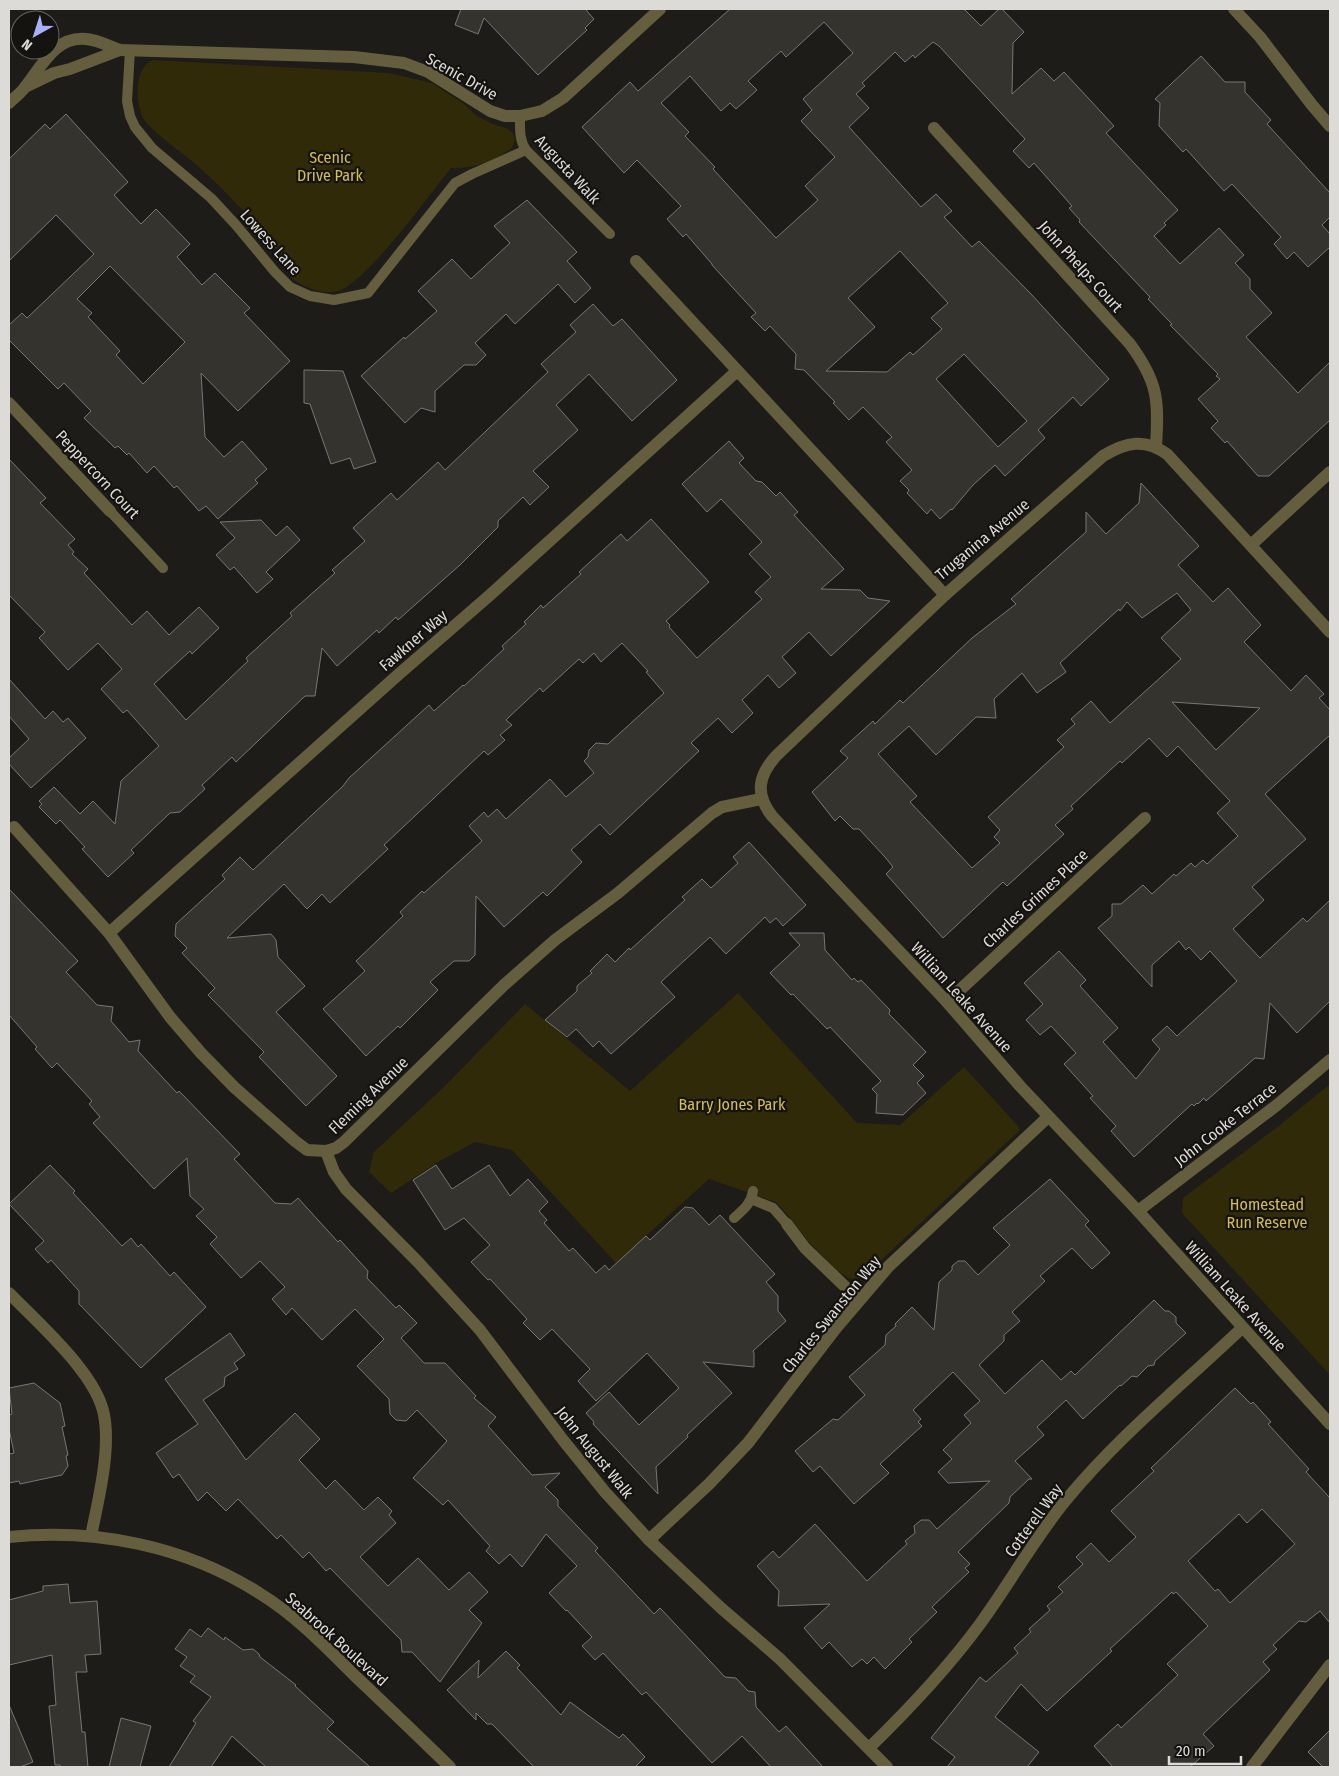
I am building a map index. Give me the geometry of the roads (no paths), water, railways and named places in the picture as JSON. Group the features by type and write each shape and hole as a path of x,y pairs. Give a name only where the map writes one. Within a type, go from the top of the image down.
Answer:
{"street":[{"name":"Scenic Drive","path":"9,103 24,88 44,59 62,44 72,40 86,39 125,50 354,57 404,63 428,72 490,111 505,116 520,116 542,111 563,98 660,9"},
{"path":"1234,9 1260,37 1330,126"},
{"name":"Scenic Drive","path":"24,88 54,73 125,50"},
{"name":"John Phelps Court","path":"934,128 1130,344 1145,365 1156,393 1158,414 1156,446"},
{"name":"Truganina Avenue","path":"636,261 946,595 1103,456 1116,448 1130,444 1156,446"},
{"name":"Fawkner Way","path":"109,933 490,595 737,371"},
{"name":"Peppercorn Court","path":"9,403 110,511"},
{"path":"1156,446 1167,454 1330,632"},
{"path":"1251,545 1330,472"},
{"path":"761,799 760,789 765,769 776,756 946,595"},
{"name":"Fleming Avenue","path":"14,828 109,933 170,1017 223,1076 307,1150 326,1152 344,1142 504,985 555,940 618,893 706,817 722,807 761,799"},
{"name":"William Leake Avenue","path":"761,799 772,816 947,1002 1048,1117 1138,1211 1330,1424"},
{"name":"Charles Grimes Place","path":"947,1002 1145,818"},
{"name":"John Cooke Terrace","path":"1138,1211 1277,1105 1330,1060"},
{"name":"Charles Swanston Way","path":"649,1540 709,1484 748,1443 859,1300 889,1266 1048,1117"},
{"name":"John August Walk","path":"326,1152 334,1172 346,1189 418,1262 480,1330 604,1492 649,1540 721,1608 780,1659 887,1767"},
{"path":"787,1224 804,1248 859,1300"},
{"path":"9,1293 80,1369 96,1391 102,1407 105,1449 91,1536"},
{"name":"Cotterell Way","path":"869,1748 917,1701 959,1652 996,1602 1041,1533 1088,1476 1126,1434 1242,1328"},
{"name":"Seabrook Boulevard","path":"9,1537 60,1534 91,1536 171,1551 213,1568 261,1594 298,1622 450,1767"},
{"path":"1252,1767 1330,1665"}],"lane":[{"name":"Lowess Lane","path":"125,50 127,101 130,116 140,134 152,148 211,198 290,287 310,296 334,300 368,293 455,183 526,150"},
{"name":"Augusta Walk","path":"520,116 522,145 610,234"},
{"name":"Peppercorn Court","path":"110,511 163,568"},
{"path":"734,1218 752,1195 773,1208 787,1224"}],"park label":[{"name":"Scenic Drive Park","path":"330,166"},
{"name":"Barry Jones Park","path":"732,1104"},
{"name":"Homestead Run Reserve","path":"1267,1213"}]}
